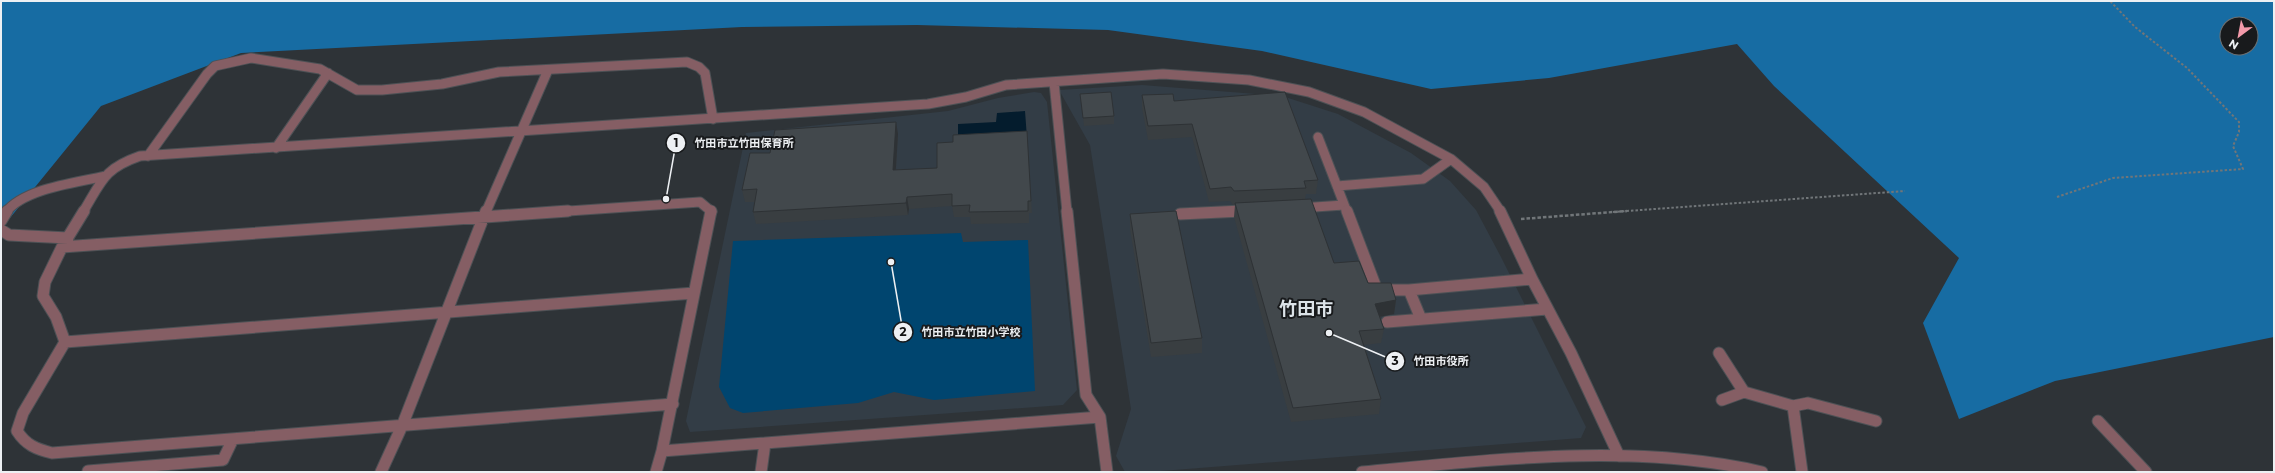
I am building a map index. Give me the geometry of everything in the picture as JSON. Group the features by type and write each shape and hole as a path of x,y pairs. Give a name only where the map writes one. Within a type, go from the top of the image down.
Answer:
{"street":[{"path":"148,156 207,74 215,66 237,59 251,58 320,69 357,90 382,90 442,84 499,72 687,62 699,67 705,73 713,119"},
{"path":"381,472 402,426 483,219 548,70"},
{"path":"276,148 328,73"},
{"path":"65,342 56,317 43,296 45,282 65,243 105,176 120,163 148,156 928,104 966,97 1006,85 1163,74 1249,80 1309,92 1364,112 1451,159 1484,187 1506,220 1532,279 1571,352 1619,456"},
{"path":"1054,82 1086,395 1100,417 1107,472"},
{"path":"1318,137 1376,290 1410,290 1532,279"},
{"path":"1337,186 1423,179 1451,159"},
{"path":"1,221 3,215 21,199 105,176"},
{"path":"1,230 8,235 65,243 483,219 700,202 712,212 694,293 673,404 656,472"},
{"path":"1290,208 1344,205"},
{"path":"1180,214 1258,210"},
{"path":"1410,290 1421,319"},
{"path":"65,342 694,293"},
{"path":"1387,322 1548,310"},
{"path":"65,342 23,413 17,431 24,442 35,449 52,453 673,404"},
{"path":"1719,353 1744,392"},
{"path":"1722,400 1744,392 1793,406 1808,403 1876,421"},
{"path":"1793,406 1802,472"},
{"path":"662,451 1100,417"},
{"path":"2098,421 2146,472"},
{"path":"88,471 223,460 233,439"},
{"path":"761,472 765,443"},
{"path":"1362,472 1476,461 1619,456 1673,458 1762,472"}],"path":[{"path":"2057,197 2113,178 2243,169 2233,146 2239,132 2239,122 2187,68 2135,27 2110,1"},
{"path":"1506,220 1905,191"}],"shaded area":[{"path":"1,1 2274,1 2274,337 2055,381 1959,419 1923,323 1959,258 1774,86 1737,44 1549,78 1431,89 1262,51 1108,30 917,25 742,27 241,53 101,106 1,229"},
{"path":"1142,85 1282,96 1338,114 1411,153 1450,181 1476,210 1501,257 1586,427 1581,438 1149,472 1125,472 1116,456 1131,409 1090,145 1059,90"},
{"path":"1034,92 1041,93 1047,102 1077,390 1063,405 690,432 686,421 746,133 948,111 998,98"},
{"path":"1025,111 1027,138 958,142 958,124 996,122 997,113"},
{"path":"961,233 963,242 1028,240 1035,391 934,400 894,392 858,403 743,413 730,408 719,387 733,241"}],"building":[{"path":"1111,92 1114,116 1083,118 1080,94"},
{"path":"1285,92 1318,180 1304,181 1306,188 1234,191 1231,187 1210,189 1192,124 1148,126 1142,95 1173,94 1174,101"},
{"path":"896,122 893,170 937,168 937,143 953,142 953,135 1027,131 1031,201 1028,201 1028,211 969,212 970,205 952,206 952,194 907,197 906,203 753,212 757,189 742,190 750,153 770,153 775,130"},
{"path":"1311,199 1334,263 1359,261 1368,283 1391,283 1396,300 1375,304 1384,329 1359,331 1381,399 1293,408 1235,203"},
{"path":"1176,211 1202,338 1151,343 1130,214"}],"place":[{"name":"竹田市立竹田保育所","path":"666,199"},
{"name":"竹田市立竹田小学校","path":"891,262"},
{"name":"竹田市役所","path":"1329,333"}],"district":[{"name":"竹田市","path":"1306,309"}]}
